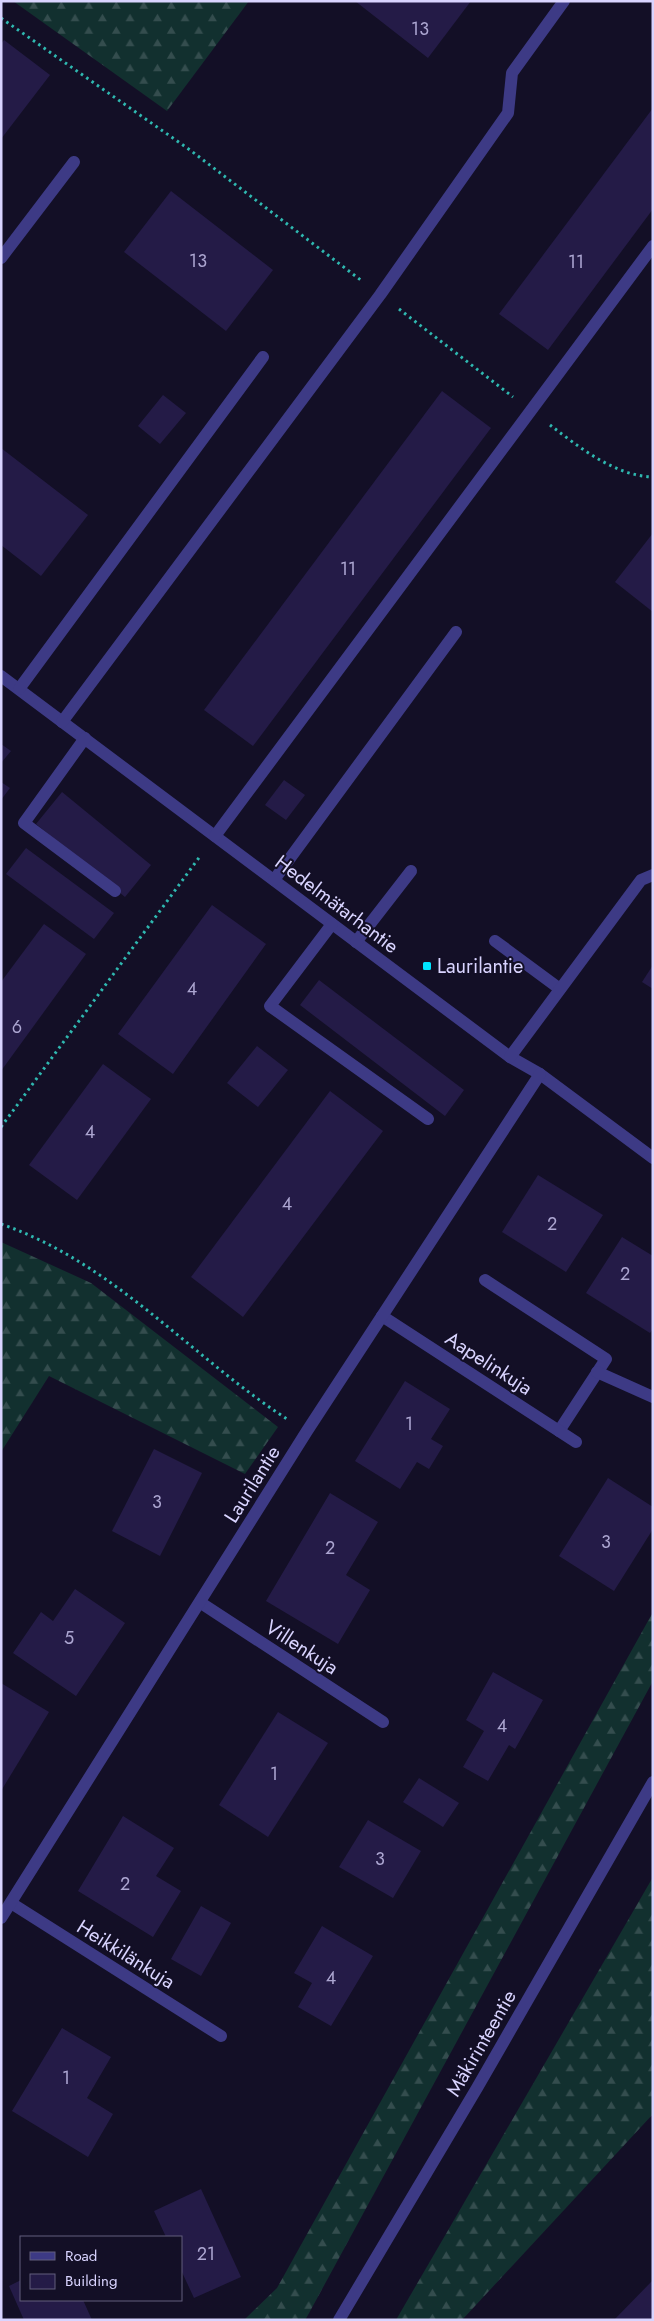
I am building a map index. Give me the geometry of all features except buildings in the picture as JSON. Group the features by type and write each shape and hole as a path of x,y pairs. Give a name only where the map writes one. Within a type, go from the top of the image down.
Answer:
{"street":[{"path":"62,722 380,295 508,113 512,73 564,1"},
{"path":"1,258 74,162"},
{"path":"215,836 653,246"},
{"path":"20,689 263,357"},
{"path":"274,880 456,632"},
{"name":"Hedelmätarhantie","path":"1,676 510,1057 540,1074 653,1158"},
{"path":"85,738 24,823 115,891"},
{"path":"356,942 411,871"},
{"path":"510,1057 641,880 653,875"},
{"path":"332,924 270,1006 428,1119"},
{"path":"495,941 560,989"},
{"name":"Laurilantie","path":"1,1918 201,1604 307,1431 540,1074"},
{"path":"485,1280 606,1359 559,1431"},
{"name":"Aapelinkuja","path":"382,1316 576,1442"},
{"path":"597,1372 653,1397"},
{"name":"Villenkuja","path":"201,1604 383,1722"},
{"name":"Mäkirinteentie","path":"339,2320 477,2088 653,1782"},
{"name":"Heikkilänkuja","path":"11,1903 221,2036"}],"path":[{"path":"1,18 190,150 586,452 637,477 653,477"},
{"path":"1,1127 215,836"},
{"path":"1,1224 38,1238 79,1260 136,1300 270,1406 307,1431"}],"green space":[{"path":"13,1 249,1 167,111"},
{"path":"1,1242 91,1283 278,1427 245,1474 49,1376 1,1452"},
{"path":"653,1612 653,1681 308,2315 305,2320 244,2320 277,2288"},
{"path":"653,1877 653,2114 462,2320 396,2320"}],"place":[{"name":"Laurilantie","path":"427,966"}]}
